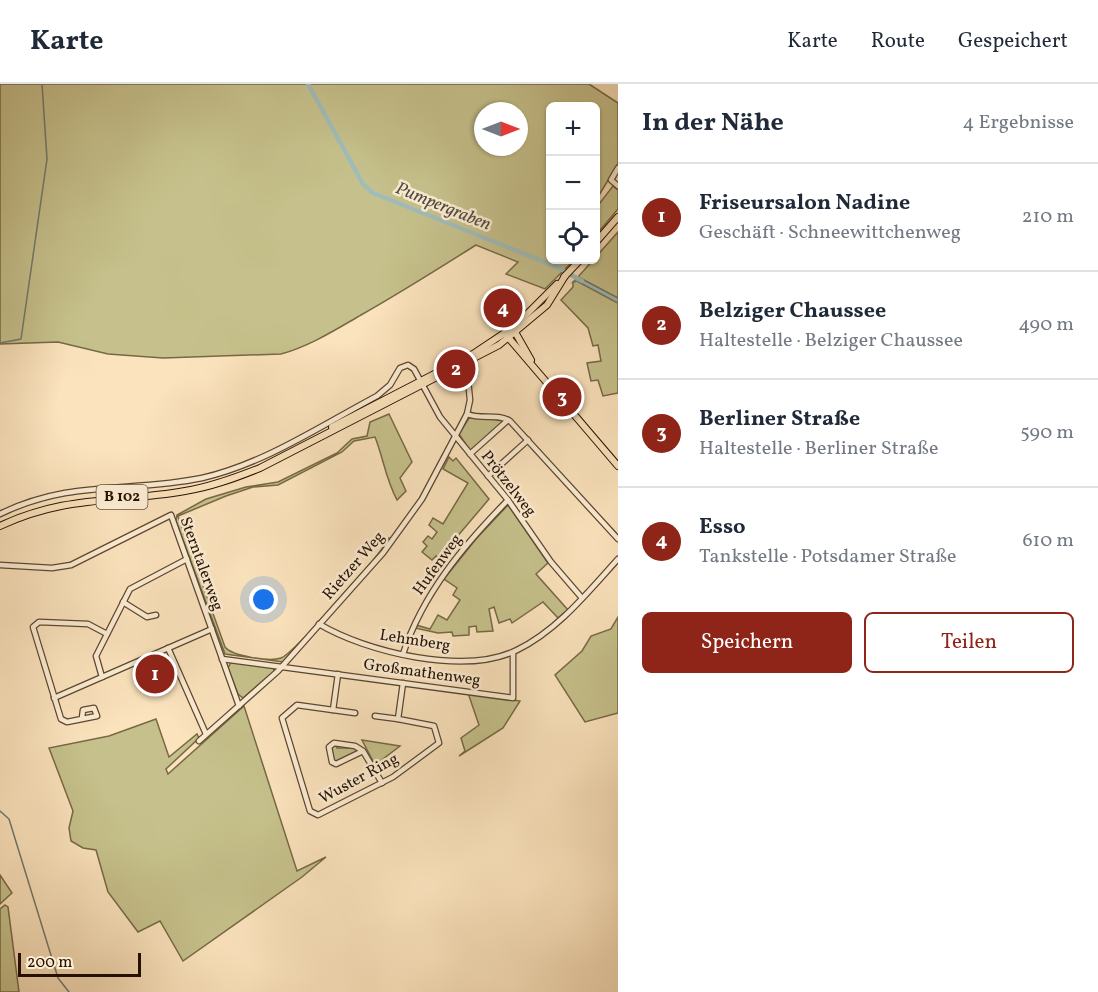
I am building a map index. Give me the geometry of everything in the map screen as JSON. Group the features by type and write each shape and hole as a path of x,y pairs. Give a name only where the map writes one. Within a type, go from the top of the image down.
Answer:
{"main road":[{"path":"600,237 618,217"},
{"path":"508,334 576,264"},
{"path":"508,334 516,333 553,299 565,276"},
{"path":"516,333 532,362"},
{"path":"508,334 618,466"},
{"name":"B 102","path":"0,526 59,504 186,491 246,473 323,435 508,334"}],"street":[{"path":"618,168 611,180 618,186"},
{"path":"0,514 38,498 72,490 185,481 216,474 266,454 377,396 390,386 402,366 412,367 421,383"},
{"name":"Rietzer Weg","path":"199,741 282,666 380,558 428,489 467,414 470,400 467,370"},
{"name":"Prötzelweg","path":"421,383 440,417 508,500 551,562 582,598"},
{"path":"467,414 508,420 618,539"},
{"path":"470,454 508,420"},
{"path":"488,476 528,440"},
{"name":"Hufenweg","path":"403,654 416,619 432,591 476,533 508,500"},
{"name":"Sterntalerweg","path":"0,565 52,568 71,565 171,515 239,706"},
{"path":"102,677 96,658 131,588 187,559"},
{"name":"Lehmberg","path":"319,624 355,642 403,654 460,660 513,653 546,632 618,559"},
{"path":"123,602 147,617 156,615"},
{"path":"82,718 62,720 33,632 34,624 40,622 88,624 107,634"},
{"path":"54,698 212,629"},
{"path":"168,648 206,735"},
{"name":"Großmathenweg","path":"282,666 513,698 513,653"},
{"path":"222,658 282,666"},
{"path":"333,710 338,674"},
{"path":"398,719 403,683"},
{"name":"Wuster Ring","path":"355,713 297,705 282,718 310,811 318,815 398,774 440,741 434,726 375,716"},
{"path":"363,751 336,764 332,762 329,747 334,743 355,746 363,751 381,783"}],"shaded area":[{"path":"0,84 589,84 618,103 618,164 600,193 600,102 546,102 546,264 570,264 545,289 506,274 518,262 476,245 405,290 332,332 302,347 281,354 163,358 108,354 58,342 0,344"},
{"path":"613,186 618,190 618,209 600,230 600,210 600,203"},
{"path":"618,232 618,298 578,277 590,264 600,264 600,252"},
{"path":"577,281 618,303 618,393 603,396 598,380 591,381 587,363 601,361 598,345 593,346 588,328 561,300 573,287 573,282"},
{"path":"389,414 412,462 400,478 406,491 397,500 375,437 354,441 342,452 278,485 253,487 178,516 225,647 235,653 252,657 281,658 313,628 283,662 225,654 176,521 177,515 206,499 246,487 278,482 337,453 352,439 367,436 370,422"},
{"path":"469,418 505,419 471,452 459,434"},
{"path":"449,457 453,461 456,458 489,499 439,558 436,556 432,560 422,552 427,546 423,542 428,536 432,539 437,532 429,525 433,518 443,524 468,483 443,469"},
{"path":"508,505 548,563 536,574 568,610 558,618 543,602 512,623 510,619 499,623 494,607 489,609 493,631 477,632 476,626 469,627 469,635 453,636 452,632 438,633 415,628 416,625 430,629 438,615 447,620 460,600 453,595 457,588 444,579 476,539"},
{"path":"389,538 391,540 367,567 383,547"},
{"path":"367,567 337,602 313,628"},
{"path":"618,617 618,713 585,722 555,675 582,651 591,636 611,629"},
{"path":"231,662 272,667 275,671 243,698 238,694 228,668"},
{"path":"468,693 520,701 503,728 459,756 465,751 461,738 479,725"},
{"path":"244,706 297,871 326,857 302,877 183,961 160,921 138,932 108,892 96,850 83,848 71,841 69,828 73,811 49,748 109,736 156,719 169,757 197,734 199,738 166,769 168,774"},
{"path":"362,740 400,746 375,765"},
{"path":"337,745 337,748 355,748 357,752 337,762 334,760 331,747"},
{"path":"0,875 12,893 0,904"},
{"path":"5,905 8,907 19,992 0,992 0,909"}],"water":[{"path":"578,277 618,298 618,303 577,281 573,282"}],"waterway":[{"path":"0,343 21,339 47,159 42,84"},
{"name":"Pumpergraben","path":"308,84 363,184 373,193 557,267 582,281"},
{"path":"0,811 9,819 58,978 69,992"}],"place":[{"name":"Esso","path":"503,308"},
{"name":"Belziger Chaussee","path":"456,369"},
{"name":"Berliner Straße","path":"562,397"},
{"name":"Friseursalon Nadine","path":"155,674"}]}
